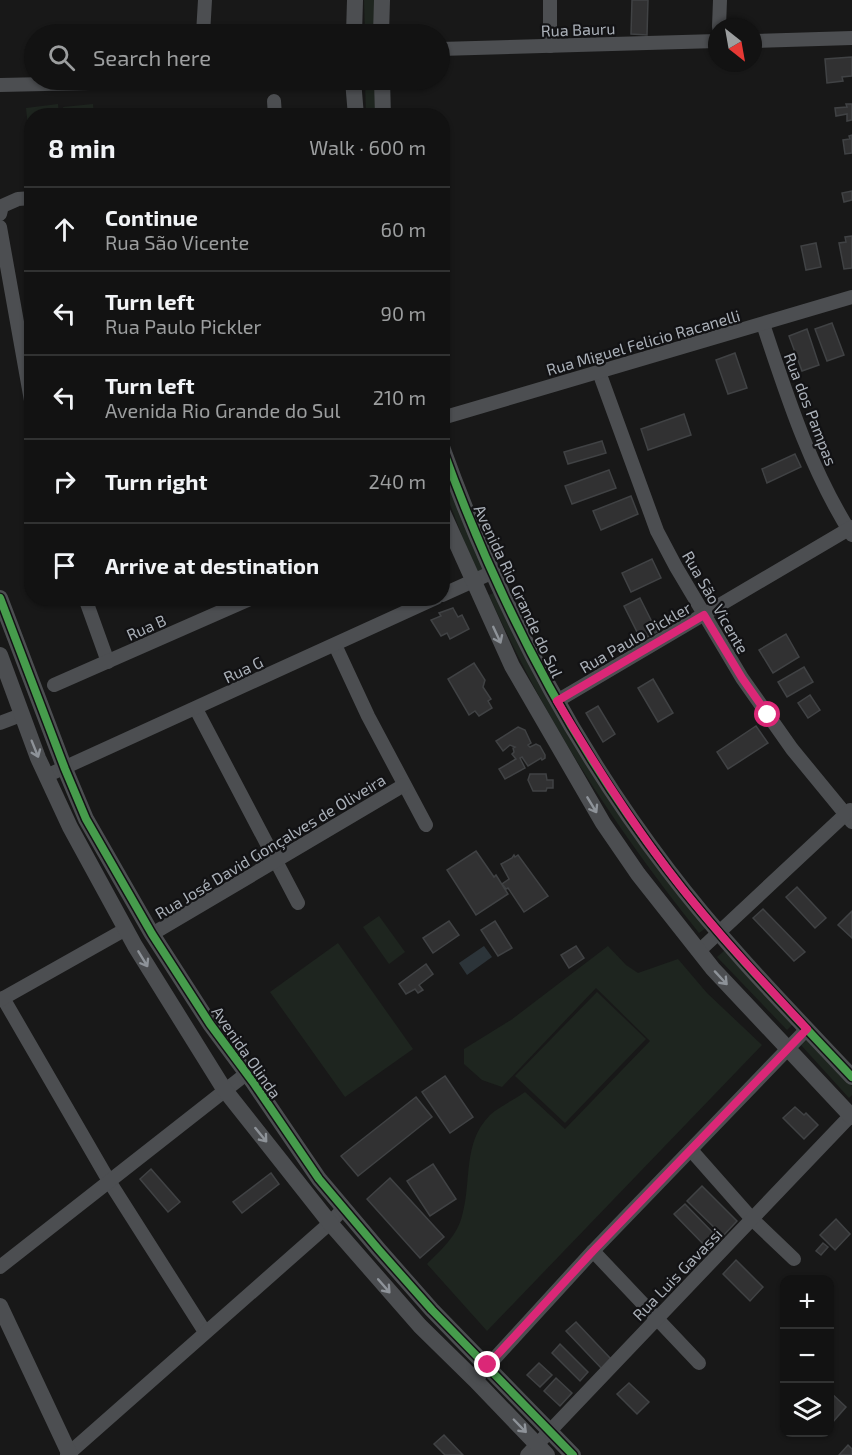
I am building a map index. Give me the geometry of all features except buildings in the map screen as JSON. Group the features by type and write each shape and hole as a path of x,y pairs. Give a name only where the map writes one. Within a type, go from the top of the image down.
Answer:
{"street":[{"path":"203,24 205,0"},
{"path":"354,24 355,0"},
{"path":"381,24 382,0"},
{"path":"550,0 550,46"},
{"path":"719,18 720,0"},
{"path":"762,41 852,38"},
{"name":"Rua Bauru","path":"450,49 708,42"},
{"path":"0,85 24,84"},
{"path":"354,90 355,108"},
{"path":"382,90 383,108"},
{"path":"1,210 24,199"},
{"path":"0,227 24,342"},
{"name":"Rua Miguel Felicio Racanelli","path":"450,416 852,297"},
{"name":"Rua dos Pampas","path":"763,324 798,430 820,478 851,530"},
{"name":"Rua São Vicente","path":"599,372 657,531 704,615 742,678 780,732 850,815"},
{"name":"Avenida Rio Grande do Sul","path":"450,469 465,510 493,572 557,701 601,775 634,824 719,934 852,1077"},
{"path":"450,529 512,666 603,823 638,874 713,969 852,1115"},
{"name":"Rua Paulo Pickler","path":"557,701 851,530"},
{"name":"Avenida Rio Grande do Sul","path":"473,582 493,572"},
{"path":"450,592 473,582"},
{"name":"Avenida Olinda","path":"0,598 86,819 152,934 210,1024 319,1179 379,1251 432,1310 488,1365 573,1455"},
{"path":"88,606 108,662"},
{"name":"Rua B","path":"54,685 234,606"},
{"name":"Rua G","path":"46,776 418,606"},
{"path":"335,645 368,716 426,825"},
{"path":"18,649 0,656 46,776 70,827 126,929 224,1089 330,1223 420,1326 475,1380 537,1451"},
{"path":"196,709 298,903"},
{"path":"0,723 21,715"},
{"name":"Rua José David Gonçalves de Oliveira","path":"152,934 404,785"},
{"path":"699,951 850,815"},
{"path":"126,929 1,999 109,1181 205,1332"},
{"path":"174,1008 192,995"},
{"path":"475,1380 593,1251 807,1029"},
{"path":"0,1267 246,1074"},
{"name":"Rua Luis Gavassi","path":"537,1451 550,1431 852,1115"},
{"path":"691,1150 752,1219 794,1259"},
{"path":"0,1306 68,1454 330,1223 344,1208"},
{"path":"593,1251 699,1363"}],"shaded area":[{"path":"364,0 374,0 374,24 365,24"},
{"path":"365,90 375,90 376,108 366,108"},
{"path":"58,104 58,108 26,108"},
{"path":"93,104 93,108 63,108"},
{"path":"450,482 484,569 476,572 450,504"},
{"path":"496,592 706,928 699,933 638,852 583,771 511,642 489,595"},
{"path":"379,916 405,952 389,964 363,927"},
{"path":"338,943 413,1049 345,1097 270,992"},
{"path":"484,946 492,957 467,975 459,963"},
{"path":"608,946 626,965 638,973 678,959 707,993 762,1045 487,1331 427,1264 448,1242 460,1223 465,1203 471,1150 481,1126 490,1115 525,1092 565,1129 650,1041 596,988 502,1087 482,1080 464,1064 464,1049 511,1020"},
{"path":"725,950 794,1023 787,1030 717,957"},
{"path":"597,992 646,1039 565,1123 515,1076"},
{"path":"808,1039 852,1086 852,1095 849,1098 801,1045"}],"cycle path":[{"path":"450,468 486,559 512,613 568,720 599,771 633,822 689,897 757,976 852,1077"},
{"path":"0,598 86,819 152,934 210,1024 253,1082 319,1179 432,1310 573,1455"}],"route":[{"path":"488,1365 593,1251 807,1029 719,934 669,871 601,775 557,701 704,615 742,678 768,715"}]}
